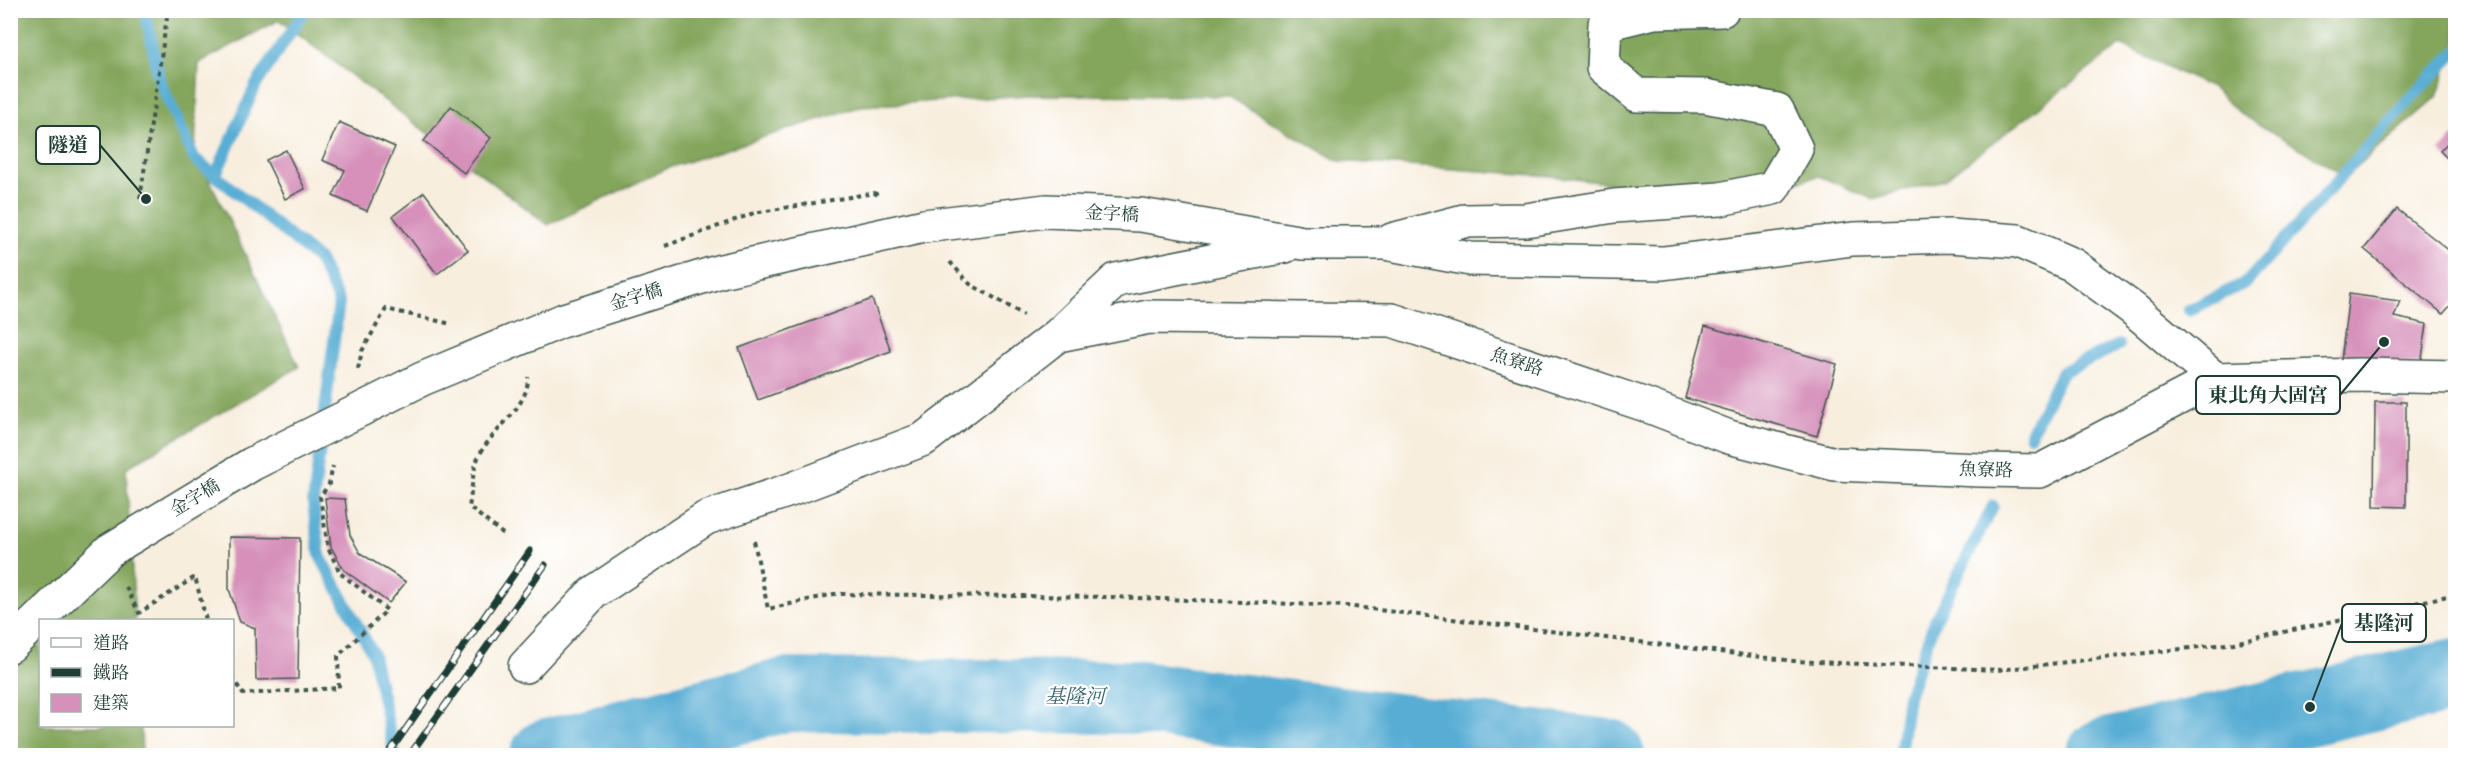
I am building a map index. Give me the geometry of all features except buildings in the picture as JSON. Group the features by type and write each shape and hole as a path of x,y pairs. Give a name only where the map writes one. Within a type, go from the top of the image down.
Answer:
{"street":[{"path":"1384,243 1464,220 1526,220 1614,206 1720,199 1773,188 1796,149 1777,110 1705,96 1637,95 1603,67 1605,24 1654,12 1722,10"},
{"name":"金字橋","path":"10,646 110,550 252,464 422,379 564,320 721,271 924,226 1047,211 1141,215 1303,243"},
{"path":"525,666 593,593 706,518 790,490 924,439 1058,335 1116,280 1303,243 1384,243 1470,259 1662,263 1853,238 1950,236 2018,241 2073,265 2133,309 2215,379"},
{"name":"魚寮路","path":"1058,335 1149,317 1392,320 1647,405 1729,437 1835,464 1980,470 2040,471 2215,379 2359,375 2456,377"}],"path":[{"path":"140,199 167,17"},
{"path":"503,534 469,507 479,456 520,402 528,384 528,374"},
{"path":"747,504 768,609 834,594 1111,597 1346,606 1794,662 1998,670 2234,643 2456,594"},
{"path":"110,550 139,613 195,578 205,619"},
{"path":"234,680 243,694 339,688 338,656 387,610"}],"green space":[{"path":"2455,10 2456,42 2437,97 2346,176 2241,114 2212,88 2121,45 1944,180 1872,199 1819,176 1734,199 1550,176 1338,161 1228,96 1030,95 861,106 668,168 548,225 279,20 199,63 195,149 299,367 126,468 135,619 39,619 39,727 141,727 142,755 11,756 10,11"}],"waterway":[{"path":"145,10 159,79 194,158 319,260 339,302 313,503 320,556 373,654 395,756"},
{"path":"216,174 256,85 305,10"},
{"path":"2189,310 2247,282 2407,102 2456,52"},
{"path":"2030,435 2062,372 2119,345"},
{"path":"1900,756 1908,696 1935,620 1993,506"},
{"name":"基隆河","path":"2103,756 2456,675"},
{"name":"基隆河","path":"547,756 785,695 1130,697 1608,756"}],"railway":[{"path":"387,756 530,551"},
{"path":"409,756 545,565"}],"place":[{"name":"隧道","path":"146,199"},
{"name":"東北角大固宮","path":"2384,342"},
{"name":"基隆河","path":"2310,707"}]}
